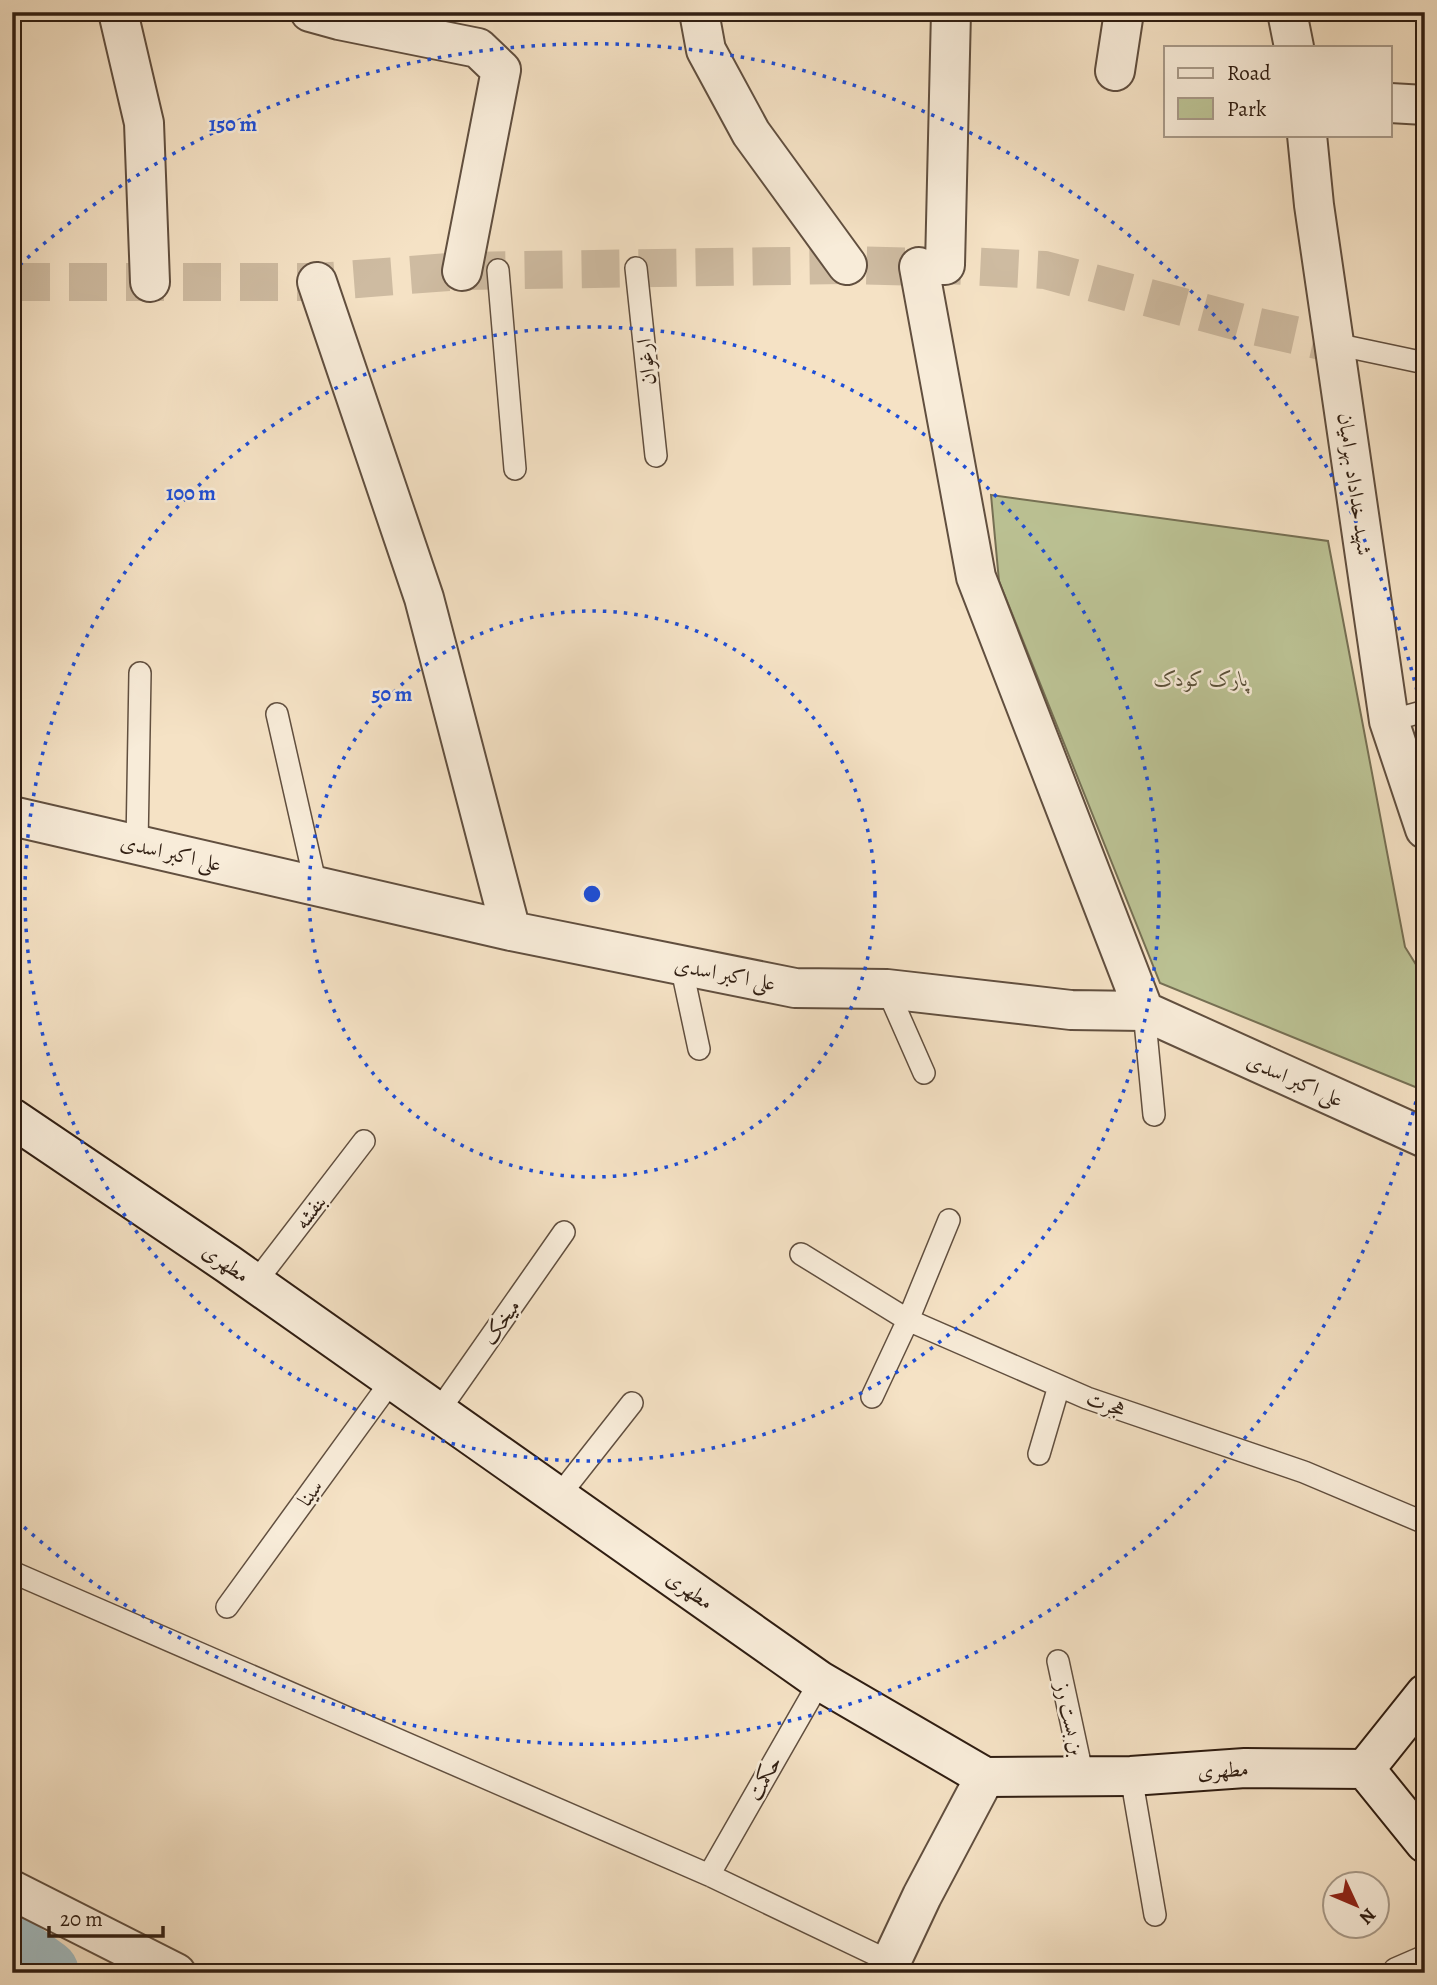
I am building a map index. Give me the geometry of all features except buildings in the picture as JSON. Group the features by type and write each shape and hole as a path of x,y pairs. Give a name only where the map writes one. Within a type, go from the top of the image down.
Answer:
{"street":[{"path":"118,12 144,123 150,282"},
{"path":"699,12 706,50 751,133 847,265"},
{"path":"951,12 932,266 976,577 1144,1011"},
{"path":"1115,71 1124,12"},
{"path":"1287,12 1294,46"},
{"path":"332,15 478,48 501,70 480,270"},
{"path":"1392,103 1425,105"},
{"name":"شهید خداداد بهرامیان","path":"1307,136 1314,205 1389,721 1425,829"},
{"path":"317,282 424,598 511,931"},
{"name":"علی اکبر اسدی","path":"12,816 511,931 795,988 887,989 1071,1010 1144,1011 1425,1138"},
{"name":"مطهری","path":"12,1118 256,1283 820,1681 985,1777 1131,1776 1245,1768 1365,1769"},
{"path":"1425,1694 1365,1769 1425,1843"},
{"path":"889,1967 922,1896 985,1777"},
{"path":"12,1890 176,1973"}],"lane":[{"name":"ارغوان","path":"636,268 656,456"},
{"path":"480,270 515,469"},
{"path":"1335,344 1425,363"},
{"path":"137,845 140,673"},
{"path":"1389,721 1425,711"},
{"path":"277,714 316,886"},
{"path":"681,965 699,1049"},
{"path":"887,989 924,1073"},
{"path":"1144,1011 1154,1115"},
{"name":"بنفشه","path":"256,1283 364,1141"},
{"path":"872,1397 908,1320 949,1220"},
{"name":"میخک","path":"438,1412 564,1233"},
{"name":"هجرت","path":"801,1254 908,1320 1059,1386 1304,1472 1425,1523"},
{"name":"سینا","path":"227,1607 392,1380"},
{"path":"1039,1454 1059,1386"},
{"path":"558,1497 632,1403"},
{"path":"12,1572 709,1875 889,1967"},
{"name":"بن بست رز","path":"1058,1661 1083,1777"},
{"name":"حکمت","path":"709,1875 820,1681"},
{"path":"1131,1776 1155,1915"},
{"path":"1395,1969 1425,1956"}],"green space":[{"name":"پارک کودک","path":"991,495 1328,541 1405,947 1425,979 1425,1091 1160,983 999,581"}],"waterway":[{"path":"12,1949 45,1973"}],"tunnel":[{"path":"12,282 317,282 462,271 945,265 1045,270 1254,326 1335,344"}]}
